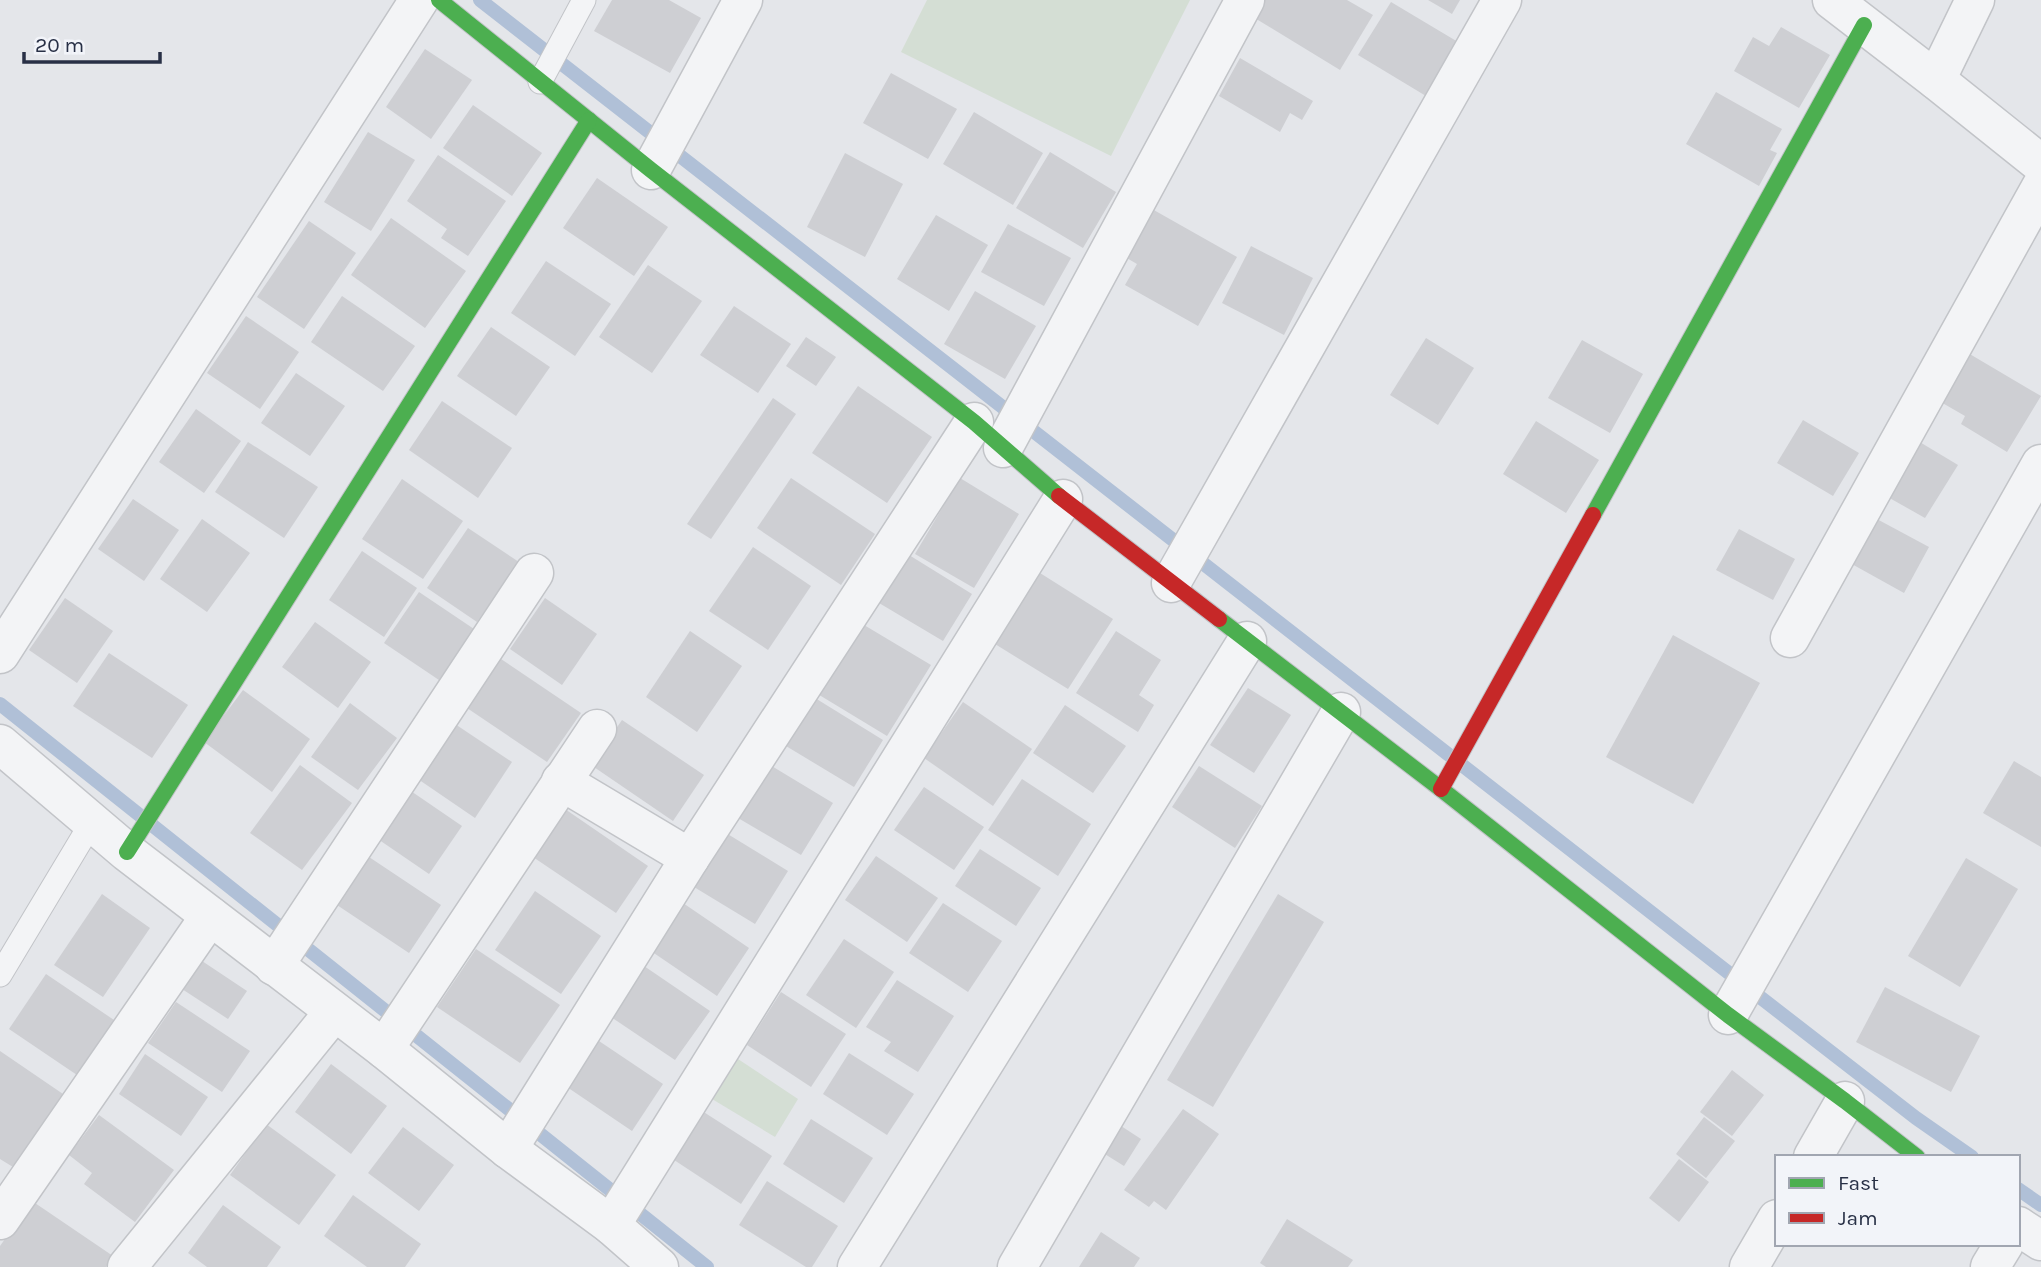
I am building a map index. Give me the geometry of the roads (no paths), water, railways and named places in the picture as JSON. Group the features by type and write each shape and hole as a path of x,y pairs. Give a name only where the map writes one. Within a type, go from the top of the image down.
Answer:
{"street":[{"path":"0,654 419,0"},
{"path":"439,0 550,64 589,120 661,152 974,422 1013,430 1063,499 1182,564 1247,641 1441,789 1739,996 1845,1101 1914,1155"},
{"path":"661,152 743,0"},
{"path":"1013,430 1245,0"},
{"path":"1182,564 1502,0"},
{"path":"1832,0 2041,164"},
{"path":"1936,80 1975,0"},
{"path":"1441,789 1864,24"},
{"path":"128,851 589,120"},
{"path":"1790,638 2041,187"},
{"path":"510,1148 690,858 974,422"},
{"path":"1739,996 2041,464"},
{"path":"612,1224 1063,499"},
{"path":"275,965 534,573"},
{"path":"857,1267 1247,641"},
{"path":"1017,1267 1341,712"},
{"path":"385,1047 597,729"},
{"path":"0,744 210,916 334,1012 385,1047 510,1148 612,1224 659,1267"},
{"path":"561,781 690,858"},
{"path":"0,1220 210,916"},
{"path":"127,1267 334,1012"},
{"path":"1814,1155 1845,1101"},
{"path":"1749,1267 1775,1222"},
{"path":"2020,1227 2041,1241"},
{"path":"1990,1267 2003,1246"}],"lane":[{"path":"550,64 583,0"},
{"path":"0,975 92,822"}],"waterway":[{"path":"480,0 1725,970 1916,1118 1969,1155"},
{"path":"0,704 707,1267"},
{"path":"2020,1190 2041,1205"}]}
